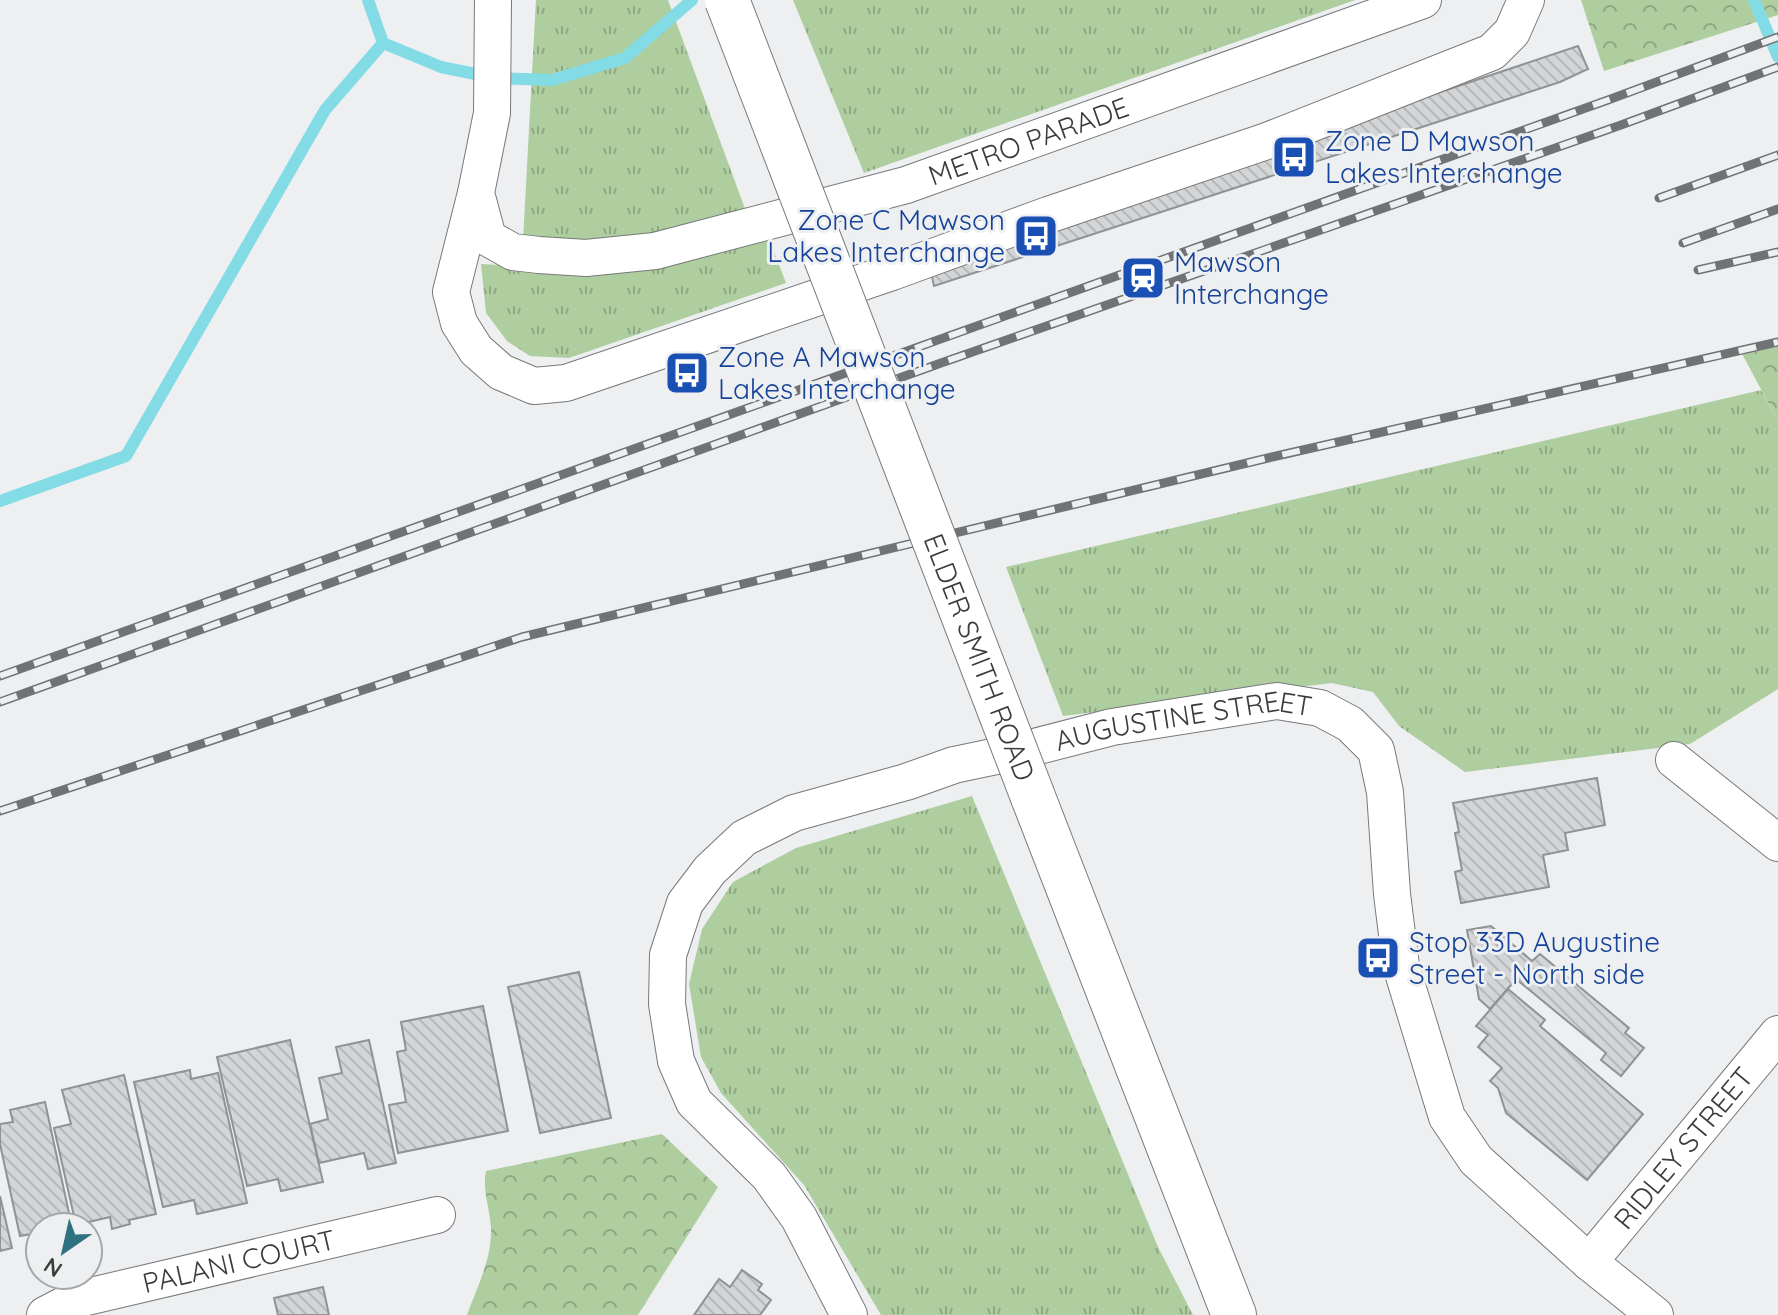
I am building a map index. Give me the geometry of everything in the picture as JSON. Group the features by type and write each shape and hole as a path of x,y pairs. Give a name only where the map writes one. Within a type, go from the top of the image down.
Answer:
{"main road":[{"name":"ELDER SMITH ROAD","path":"727,0 1234,1315"}],"street":[{"name":"METRO PARADE","path":"493,0 492,113 476,193 488,238 513,252 586,258 655,251 906,185 1423,0"},
{"path":"476,193 451,292 459,323 476,350 501,372 534,386 566,383 1267,141 1492,52 1512,32 1526,0"},
{"name":"AUGUSTINE STREET","path":"849,1315 799,1218 769,1176 694,1102 676,1061 667,1004 668,955 685,903 710,870 744,838 794,813 906,782 954,765 1112,727 1277,701 1320,708 1350,724 1376,750 1385,792 1401,966 1447,1117 1476,1160 1589,1262 1655,1315"},
{"path":"1674,760 1778,843"},
{"name":"RIDLEY STREET","path":"1589,1262 1778,1034"},
{"name":"PALANI COURT","path":"45,1315 74,1300 437,1215"}],"green space":[{"path":"536,0 668,0 747,214 629,244 523,240"},
{"path":"793,0 1355,0 864,173"},
{"path":"1581,0 1778,0 1778,15 1604,71"},
{"path":"768,236 786,283 569,358 530,356 507,341 486,313 481,264 575,269"},
{"path":"1778,342 1778,421 1740,350"},
{"path":"1761,390 1778,421 1778,689 1690,744 1465,772 1399,726 1373,692 1332,683 1063,716 1006,567"},
{"path":"972,796 1158,1247 1193,1315 881,1315 804,1185 721,1093 701,1057 689,984 702,929 733,882 796,848"},
{"path":"662,1134 718,1187 638,1315 467,1315 483,1273 491,1239 486,1171"}],"building":[{"name":"Mawson Interchange","path":"1578,46 1588,69 1560,82 934,286 929,263"},
{"path":"1597,778 1605,825 1565,833 1568,850 1543,855 1549,887 1461,903 1455,872 1462,870 1455,833 1459,832 1453,803"},
{"path":"1491,926 1532,961 1490,1009 1479,999 1467,930"},
{"path":"1540,954 1629,1028 1625,1033 1644,1048 1621,1076 1601,1060 1606,1053 1516,979"},
{"path":"579,972 611,1118 540,1133 508,987"},
{"path":"1508,989 1545,1020 1540,1026 1643,1114 1587,1180 1506,1113 1498,1088 1490,1081 1502,1068 1478,1047 1488,1035 1476,1026"},
{"path":"483,1006 508,1131 398,1153 389,1105 406,1102 397,1052 406,1050 401,1022"},
{"path":"290,1040 323,1182 281,1191 278,1179 247,1186 217,1057"},
{"path":"369,1040 396,1163 368,1169 364,1153 319,1163 310,1124 328,1119 319,1078 342,1073 336,1047"},
{"path":"190,1070 191,1079 218,1073 247,1203 197,1214 194,1200 163,1207 134,1082"},
{"path":"124,1075 156,1214 129,1220 130,1224 112,1229 110,1217 104,1218 104,1211 73,1211 54,1128 71,1124 62,1090"},
{"path":"45,1102 69,1211 24,1211 24,1235 20,1236 0,1144 0,1124 13,1122 10,1110"},
{"path":"0,1196 12,1248 0,1251"},
{"path":"742,1270 762,1284 758,1290 771,1300 760,1315 694,1315 719,1279 730,1287"},
{"path":"323,1287 329,1315 278,1315 274,1298"}],"waterway":[{"path":"368,0 383,43 441,67 495,78 552,80 625,58 692,0"},
{"path":"1754,0 1778,57"},
{"path":"0,501 126,456 325,110 383,43"}],"railway":[{"path":"0,676 1778,37"},
{"path":"0,702 941,363 1778,67"},
{"path":"1659,198 1778,155"},
{"path":"1683,243 1778,209"},
{"path":"1698,270 1778,252"},
{"path":"0,811 522,637 1272,457 1778,342"}],"place":[{"name":"Zone D Mawson Lakes Interchange","path":"1294,157"},
{"name":"Zone C Mawson Lakes Interchange","path":"1036,236"},
{"name":"Mawson Interchange","path":"1143,278"},
{"name":"Zone A Mawson Lakes Interchange","path":"687,373"},
{"name":"Stop 33D Augustine Street - North side","path":"1378,958"}]}
